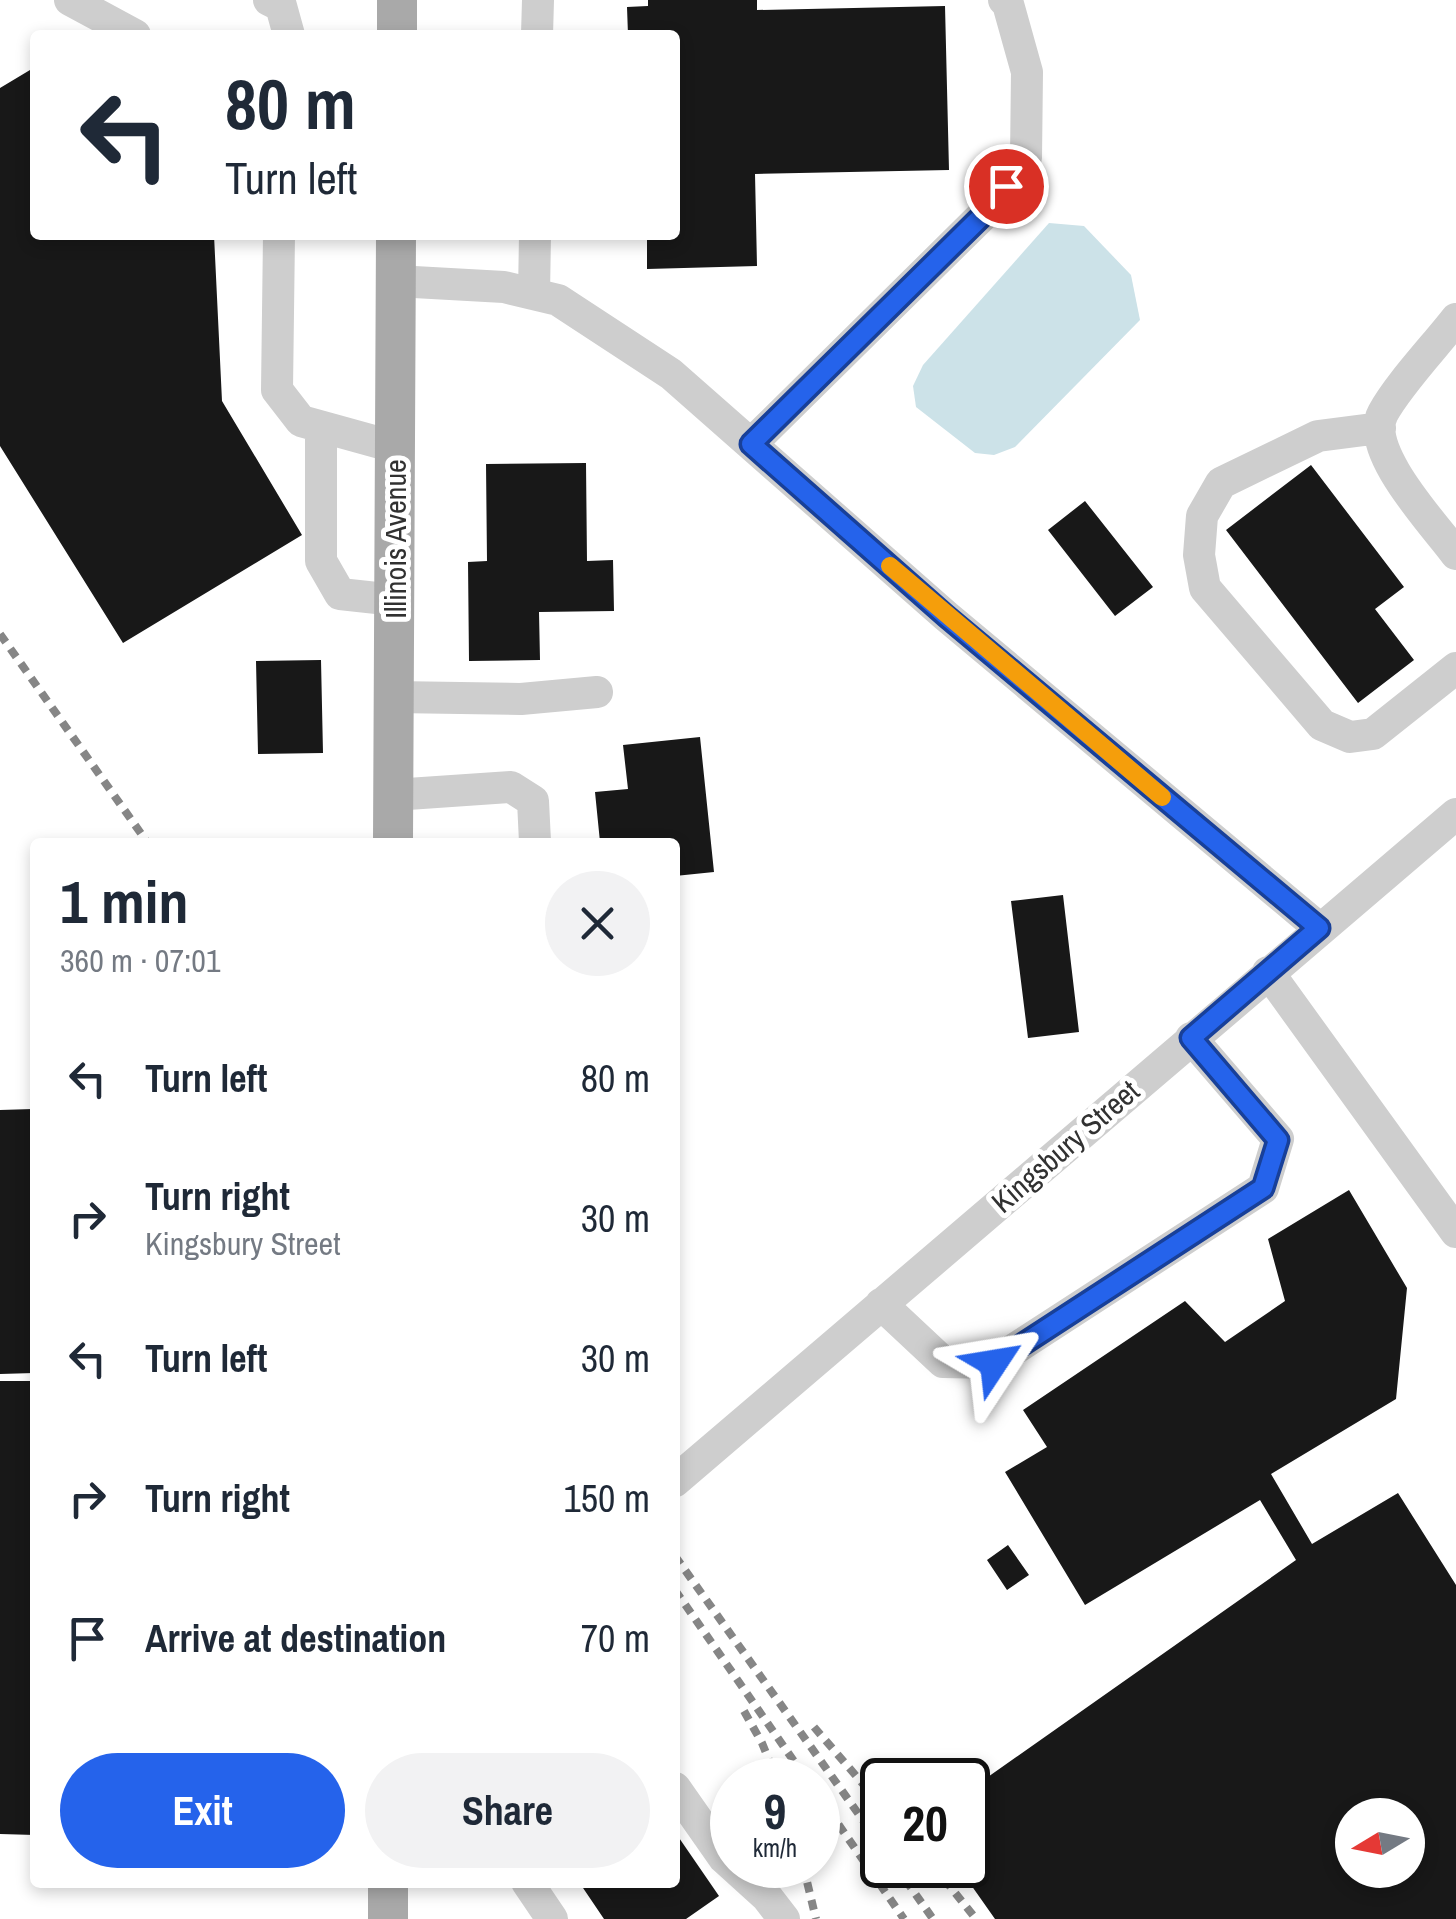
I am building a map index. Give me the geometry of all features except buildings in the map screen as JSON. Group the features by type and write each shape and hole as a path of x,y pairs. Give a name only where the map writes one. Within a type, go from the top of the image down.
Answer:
{"main road":[{"path":"397,0 397,30"},
{"name":"Illinois Avenue","path":"394,838 396,240"},
{"path":"388,1888 388,1919"}],"street":[{"path":"70,0 126,30"},
{"path":"269,0 281,6 288,30"},
{"path":"537,30 538,0"},
{"path":"751,444 985,213 1026,158 1027,72 1004,0"},
{"path":"278,240 277,390 302,421 395,447"},
{"path":"534,294 535,240"},
{"path":"396,281 504,287 558,300 671,374 946,616 1319,928"},
{"path":"1456,319 1381,415 1379,441 1388,462 1456,554"},
{"path":"322,427 320,561 340,594 395,600"},
{"path":"1380,428 1318,436 1221,483 1202,516 1199,554 1204,588 1322,725 1350,737 1374,734 1456,668"},
{"path":"394,697 521,699 597,692"},
{"path":"394,794 511,787 533,800 534,838"},
{"name":"Kingsbury Street","path":"680,1476 1319,928 1451,827"},
{"path":"1268,972 1456,1232"},
{"path":"881,1304 943,1362 994,1363 1263,1188 1278,1140 1191,1038"},
{"path":"680,1795 724,1858 767,1897 784,1919"},
{"path":"531,1888 552,1919"}],"water":[{"path":"1049,223 1084,226 1131,275 1140,320 1015,447 994,455 975,453 916,407 913,386 923,365"}],"railway":[{"path":"0,634 144,838"},
{"path":"680,1563 860,1816"},
{"path":"680,1597 792,1758"},
{"path":"744,1711 768,1758"},
{"path":"814,1727 860,1780"},
{"path":"840,1827 904,1919"},
{"path":"809,1888 816,1919"},
{"path":"911,1888 933,1919"},
{"path":"951,1888 976,1919"}],"slow traffic":[{"path":"890,566 1162,797"}],"route":[{"path":"994,1363 1263,1188 1278,1140 1191,1038 1319,928 946,616 751,444 985,213 1006,186"}]}
